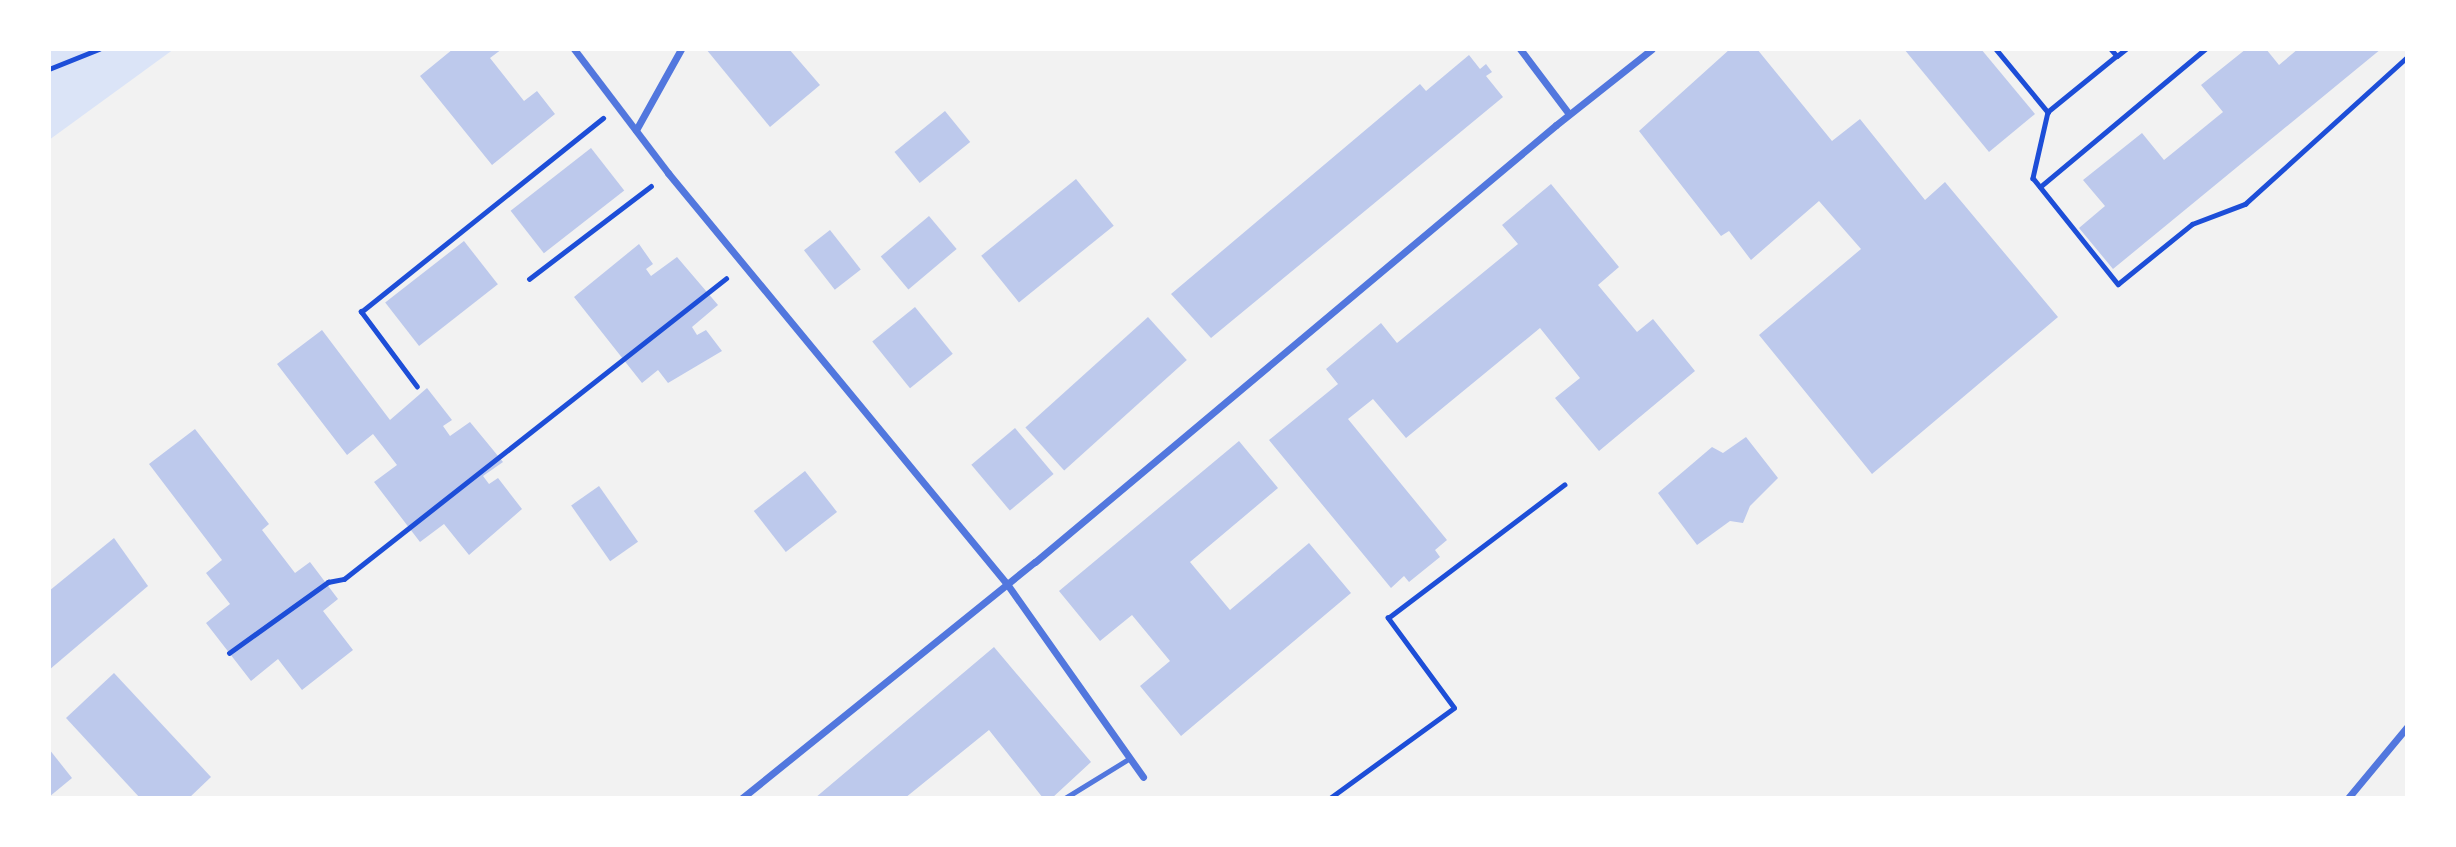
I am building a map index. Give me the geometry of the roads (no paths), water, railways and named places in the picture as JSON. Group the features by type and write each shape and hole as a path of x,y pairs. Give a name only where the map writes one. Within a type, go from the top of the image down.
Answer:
{"street":[{"path":"574,49 668,173 746,263 1007,584 1143,777"},
{"path":"636,130 681,49"},
{"path":"1520,49 1569,114"},
{"path":"743,798 1007,584 1569,114 1652,49"},
{"path":"2348,798 2407,727"}],"lane":[{"path":"1065,798 1130,758"}]}
